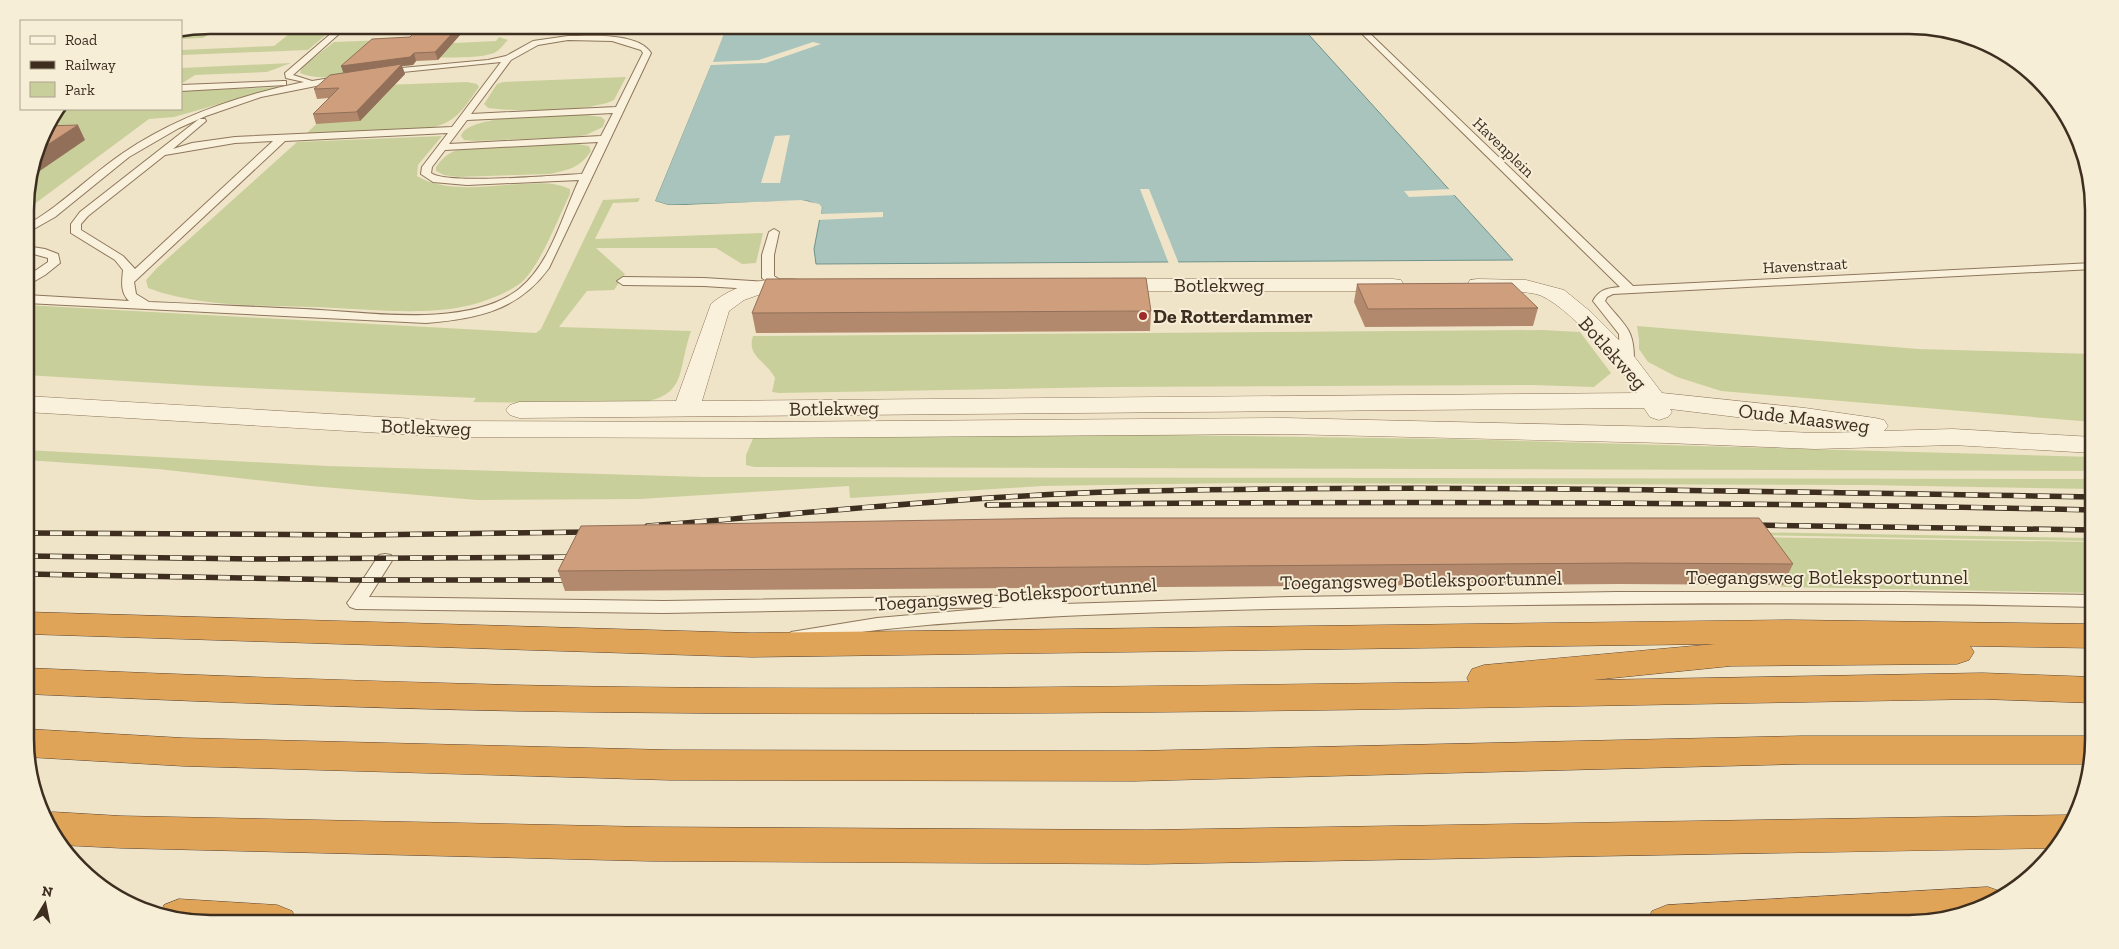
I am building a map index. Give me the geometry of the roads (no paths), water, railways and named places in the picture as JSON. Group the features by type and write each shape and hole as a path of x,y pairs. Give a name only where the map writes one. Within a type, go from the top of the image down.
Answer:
{"highway":[{"path":"34,623 752,645 1789,631 2085,636"},
{"path":"1280,697 1731,654 2085,652"},
{"path":"34,681 212,691 526,699 842,702 1982,686 2085,690"},
{"path":"34,743 193,752 710,766 1134,766 1802,750 2085,750"},
{"path":"58,828 121,832 650,844 1137,847 2060,831"},
{"path":"1819,915 1965,906"}],"street":[{"name":"Botlekweg","path":"1095,286 1412,285"},
{"name":"Botlekweg","path":"1462,285 1534,287 1556,294 1614,348 1655,400"},
{"path":"686,410 719,309 729,298 748,290 777,286 818,286"},
{"name":"Botlekweg","path":"34,389 458,420 686,410 1655,400"},
{"path":"1655,400 1667,435"},
{"name":"Oude Maasweg","path":"1655,400 1805,416 1953,437 2085,445"},
{"name":"Botlekweg","path":"34,404 759,430 1285,426 1667,435"},
{"name":"Oude Maasweg","path":"1667,435 1815,441 1953,437"}],"lane":[{"path":"317,82 295,78 289,76 289,73 334,34"},
{"name":"Havenplein","path":"1366,34 1630,290"},
{"path":"34,299 426,319 450,318 471,314 510,300 524,290 540,274 646,53 644,48 637,44 597,38 558,39 527,46 508,58 427,167 426,174 433,179 467,182 585,177"},
{"path":"375,74 451,67 508,58"},
{"path":"34,225 127,154 190,120 231,104 317,82 357,76"},
{"path":"182,88 317,82"},
{"path":"152,306 130,296 129,269 119,258 76,231 76,224 84,214 203,120 231,104"},
{"path":"465,117 619,110"},
{"path":"148,163 177,149 211,142 454,130"},
{"path":"129,280 282,138"},
{"path":"442,147 604,139"},
{"path":"774,232 767,268 768,278 777,286"},
{"path":"34,250 54,256 54,263 34,278"},
{"name":"Havenstraat","path":"1627,365 1627,336 1622,326 1599,301 1602,295 1611,291 2085,266"},
{"path":"623,282 721,283 777,286"},
{"path":"386,559 356,603 664,607 936,602 1413,601"},
{"name":"Toegangsweg Botlekspoortunnel","path":"752,645 833,629 939,618 1066,610 1220,604 1755,596 2085,601"}],"water":[{"path":"723,34 1308,34 1513,260 816,264 814,249 822,207 808,201 668,205 655,201"}],"railway":[{"path":"647,526 955,500 1140,491 1378,488 2085,497"},
{"path":"987,505 1540,503 2085,510"},
{"path":"1751,525 2085,530"},
{"path":"34,533 362,535 591,532"},
{"path":"34,556 258,559 580,557"},
{"path":"34,574 355,580 576,580"}],"place":[{"name":"De Rotterdammer","path":"1143,316"}]}
